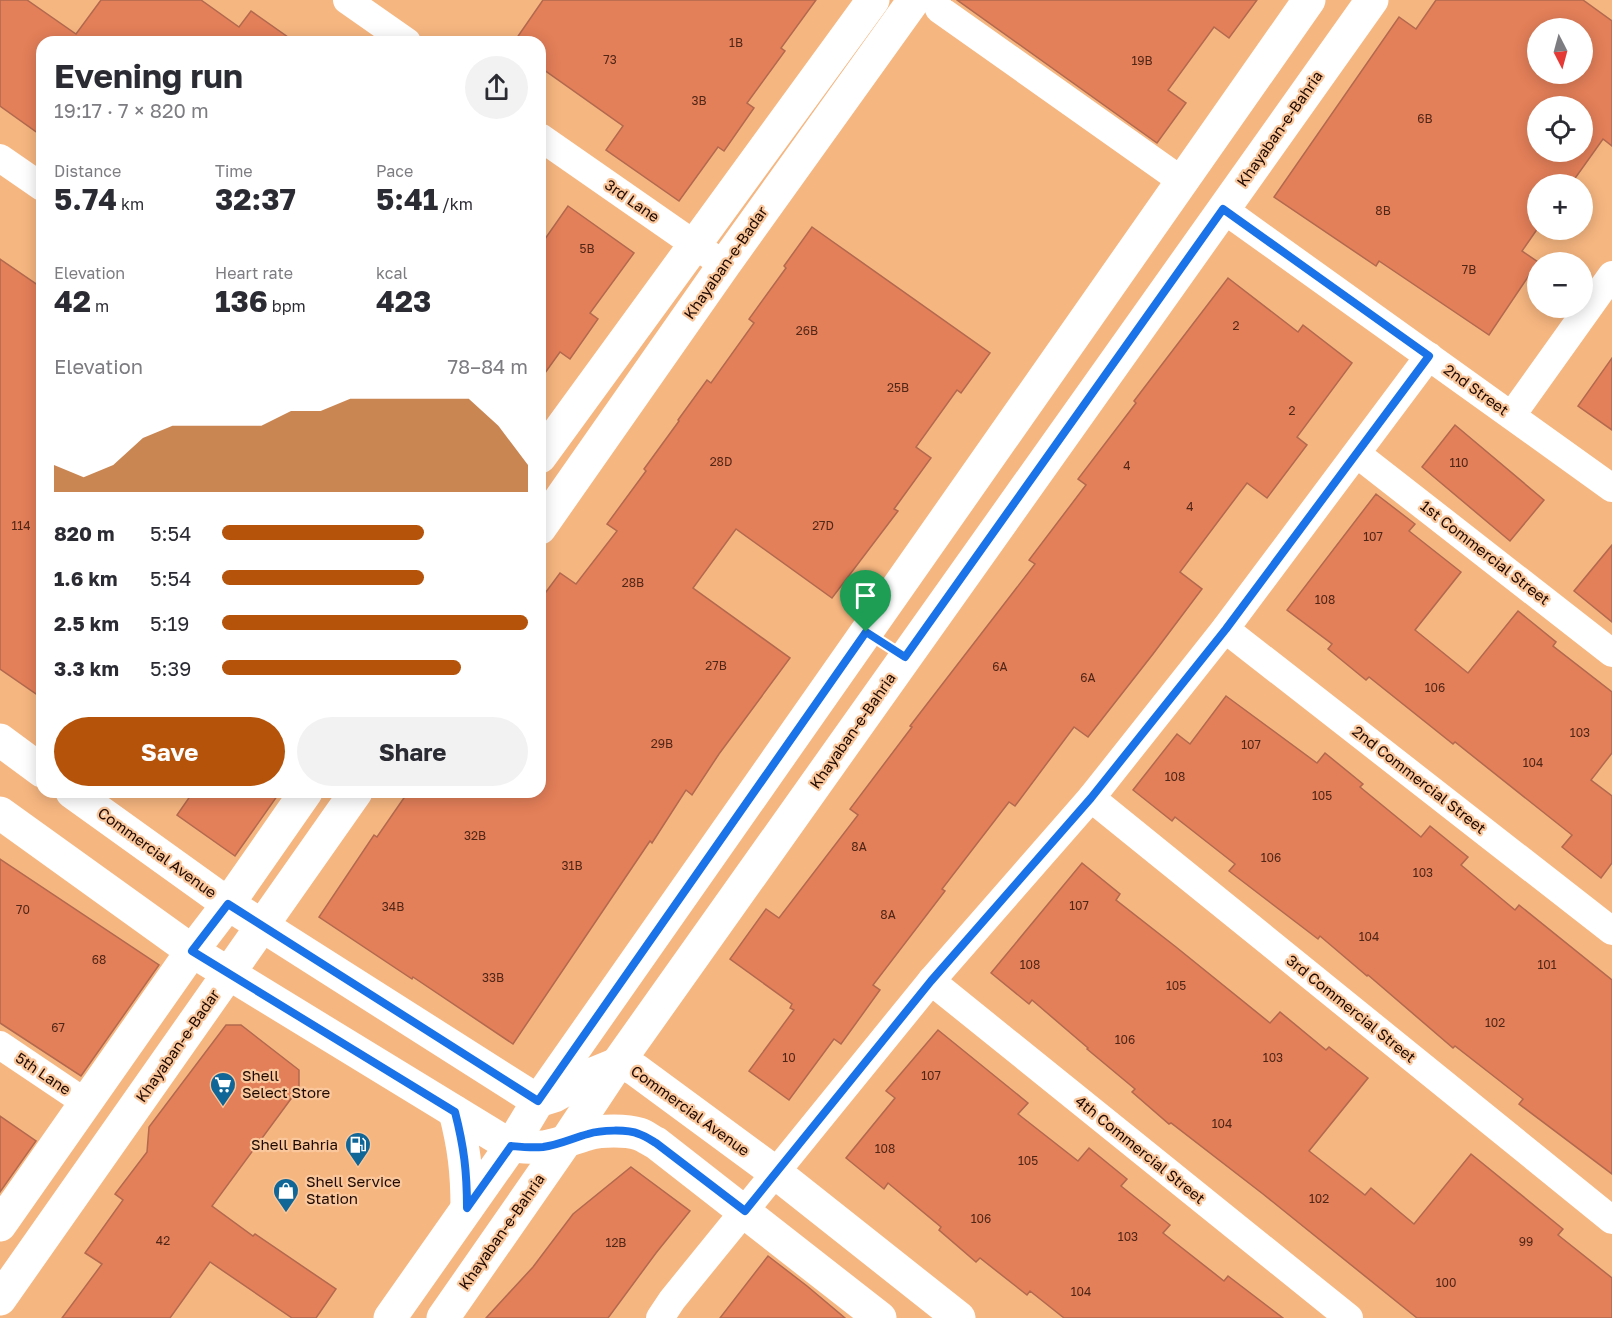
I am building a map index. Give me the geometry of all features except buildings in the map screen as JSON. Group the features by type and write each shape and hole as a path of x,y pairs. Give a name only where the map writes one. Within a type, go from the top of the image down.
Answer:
{"main road":[{"path":"546,449 873,0"},
{"path":"390,1318 511,1146 538,1101 1309,0"},
{"name":"Khayaban-e-Bahria","path":"443,1318 617,1064 1372,0"},
{"name":"Khayaban-e-Badar","path":"546,519 724,265 921,3"},
{"path":"866,632 905,657"},
{"path":"0,740 36,767"},
{"name":"Commercial Avenue","path":"80,798 228,904 538,1101 554,1096 595,1073 617,1064 636,1070 776,1173 959,1318"},
{"path":"0,1225 302,798"},
{"name":"Khayaban-e-Badar","path":"0,1299 352,798"},
{"path":"0,813 192,951 511,1146 543,1147 603,1132 641,1134 745,1211 880,1318"},
{"path":"455,1112 464,1150 467,1208"}],"street":[{"path":"347,0 398,36"},
{"path":"921,3 1182,181"},
{"name":"3rd Lane","path":"546,140 724,265"},
{"path":"0,158 36,183"},
{"name":"2nd Street","path":"1223,209 1612,488"},
{"path":"1512,415 1612,275"},
{"path":"660,1318 672,1300 931,981 1091,798 1226,629 1429,356"},
{"name":"1st Commercial Street","path":"1358,453 1612,653"},
{"name":"2nd Commercial Street","path":"1226,629 1612,931"},
{"name":"3rd Commercial Street","path":"1091,798 1612,1220"},
{"name":"4th Commercial Street","path":"931,981 1349,1318"},
{"name":"5th Lane","path":"0,1045 86,1103"}],"place":[{"name":"Shell Select Store","path":"223,1108"},
{"name":"Shell Bahria","path":"358,1168"},
{"name":"Shell Service Station","path":"286,1214"}],"route":[{"path":"1223,209 1429,356 1226,629 1091,798 931,981 745,1211 656,1143 641,1134 631,1132 589,1134 543,1147 511,1146 467,1208 464,1150 455,1112 192,951 228,904 538,1101 866,632 905,657 1223,209"}]}
